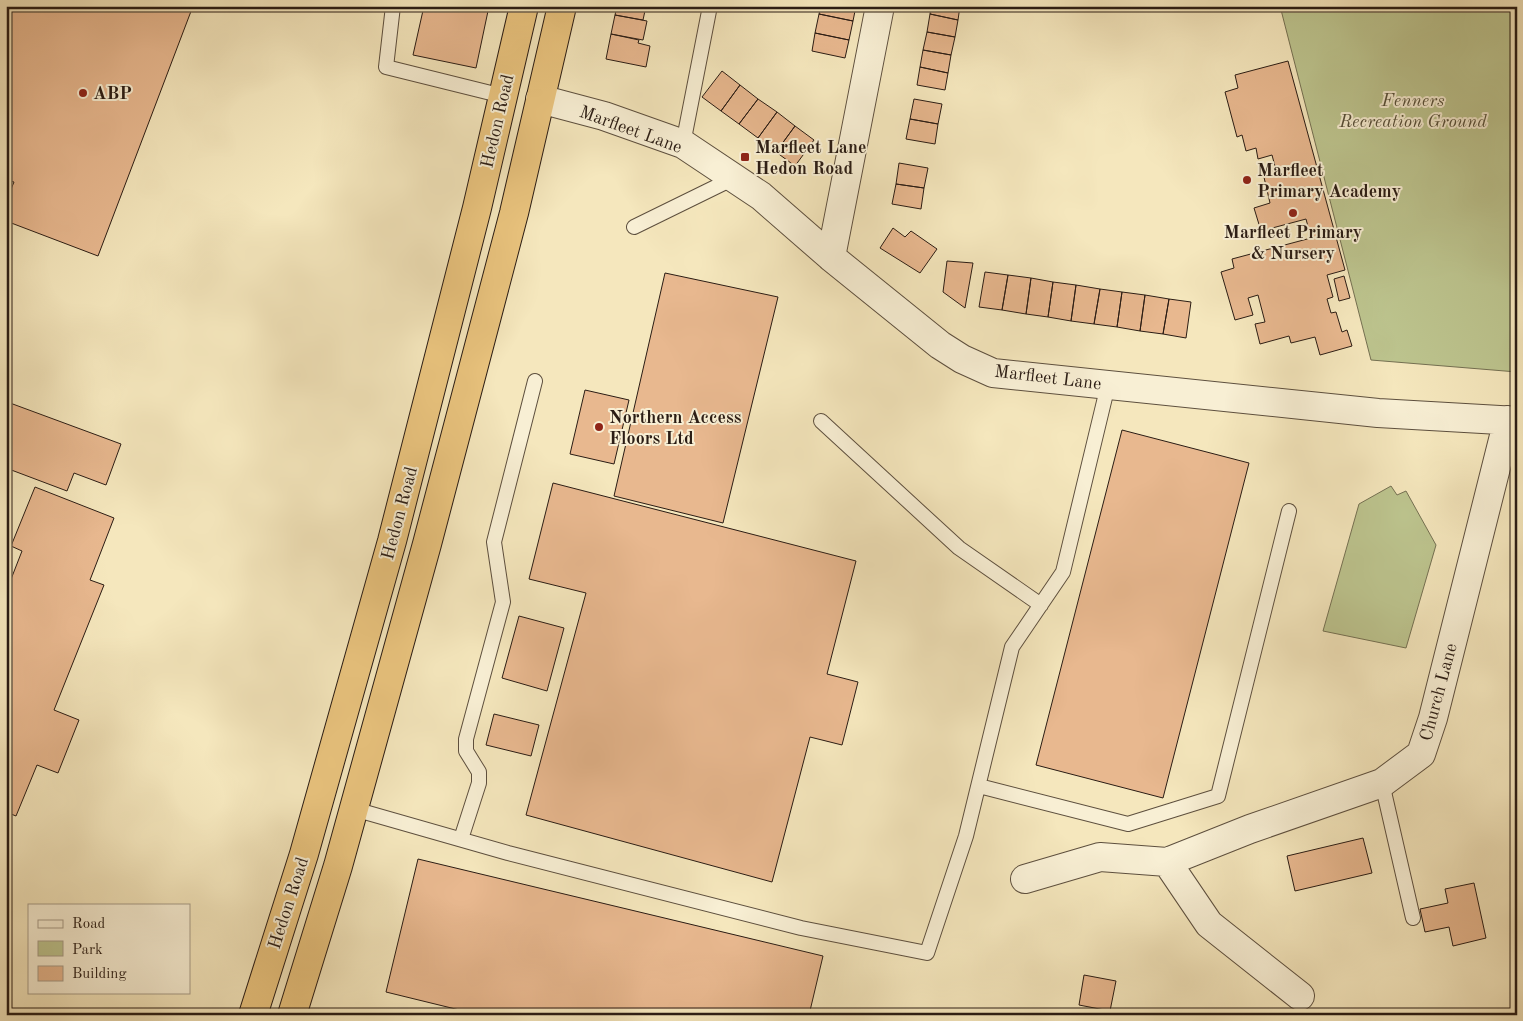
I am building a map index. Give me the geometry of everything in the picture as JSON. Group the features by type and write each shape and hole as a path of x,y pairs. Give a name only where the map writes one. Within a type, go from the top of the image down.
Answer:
{"highway":[{"name":"Hedon Road","path":"253,1015 304,854 392,541 477,208 524,6"},
{"name":"Hedon Road","path":"292,1015 354,809 437,506 514,213 562,6"}],"street":[{"path":"831,257 880,6"},
{"name":"Marfleet Lane","path":"540,100 604,116 683,144 761,196 831,257 940,345 993,373 1378,413 1512,420"},
{"name":"Church Lane","path":"1025,879 1100,857 1167,862 1250,829 1382,783 1421,754 1433,718 1512,420"},
{"path":"1167,862 1209,924 1300,996"}],"lane":[{"path":"394,6 386,67 503,96"},
{"path":"683,144 710,6"},
{"path":"634,227 734,178"},
{"path":"461,839 479,783 479,772 466,751 466,739 503,602 494,542 535,381"},
{"path":"354,809 801,928 927,953 966,836 1012,647 1063,572 1108,385"},
{"path":"820,421 959,548 1041,605"},
{"path":"979,786 1128,824 1218,796 1289,511"},
{"path":"1382,783 1413,918"}],"green space":[{"name":"Fenners Recreation Ground","path":"1280,6 1517,6 1517,372 1371,360"},
{"path":"1391,486 1397,495 1406,491 1436,545 1406,648 1323,631 1359,504"}],"building":[{"name":"ABP","path":"6,6 193,6 98,256 6,221 6,201 14,182 6,180"},
{"path":"424,6 472,6 488,11 476,68 413,55"},
{"path":"617,6 646,6 643,20 615,15"},
{"path":"821,6 856,6 853,21 819,14"},
{"path":"931,6 960,6 958,20 930,14"},
{"path":"819,14 853,21 849,40 815,33"},
{"path":"930,14 958,20 955,37 927,32"},
{"path":"615,15 647,21 643,40 611,34"},
{"path":"927,32 955,37 951,55 923,50"},
{"path":"815,33 849,40 845,58 812,51"},
{"path":"611,34 639,40 638,43 650,46 646,67 606,59"},
{"path":"923,50 951,55 948,73 920,67"},
{"name":"Marfleet Primary & Nursery","path":"1288,61 1345,270 1327,275 1333,297 1327,299 1331,313 1336,312 1342,332 1347,330 1352,346 1320,355 1315,337 1291,343 1289,336 1260,344 1255,324 1265,322 1258,295 1248,298 1253,315 1235,320 1221,272 1234,268 1232,259 1311,238 1306,219 1261,231 1254,208 1270,203 1263,173 1276,170 1272,155 1258,159 1256,148 1246,151 1242,135 1237,137 1225,92 1238,88 1235,75"},
{"path":"920,67 948,73 945,90 917,85"},
{"path":"722,71 740,85 721,111 702,97"},
{"path":"740,85 758,99 739,124 721,111"},
{"path":"758,99 777,112 758,138 739,124"},
{"path":"914,99 942,104 938,124 910,119"},
{"path":"777,112 795,126 776,152 758,138"},
{"path":"910,119 938,124 935,144 906,139"},
{"path":"795,126 814,140 795,166 776,152"},
{"path":"899,163 928,168 924,188 896,184"},
{"path":"896,184 924,188 921,209 892,204"},
{"path":"893,228 905,237 911,231 937,249 920,273 880,248"},
{"path":"947,261 973,263 965,308 943,292"},
{"path":"985,272 1008,275 1002,310 979,307"},
{"path":"665,273 778,297 723,523 614,496"},
{"path":"1008,275 1031,278 1026,314 1002,310"},
{"name":"Marfleet Primary & Nursery","path":"1344,276 1350,298 1339,301 1334,279"},
{"path":"1031,278 1053,282 1048,317 1026,314"},
{"path":"1053,282 1076,285 1071,321 1048,317"},
{"path":"1076,285 1100,289 1094,324 1071,321"},
{"path":"1100,289 1122,292 1117,327 1094,324"},
{"path":"1122,292 1145,295 1140,331 1117,327"},
{"path":"1145,295 1169,299 1163,334 1140,331"},
{"path":"1169,299 1191,302 1186,338 1163,334"},
{"name":"Northern Access Floors Ltd","path":"585,390 629,400 614,464 570,454"},
{"path":"10,403 121,444 106,485 74,473 67,491 6,468 6,413"},
{"path":"1122,430 1249,463 1163,798 1036,765"},
{"path":"553,483 856,561 827,674 858,682 842,745 810,737 772,882 526,815 586,593 529,579"},
{"path":"35,487 114,518 90,580 104,585 54,710 79,720 58,773 37,765 16,816 6,812 6,592 22,551 11,546"},
{"path":"519,616 564,628 547,691 502,678"},
{"path":"494,714 539,725 531,756 486,745"},
{"path":"1363,838 1372,873 1295,891 1287,856"},
{"path":"418,859 823,956 809,1015 480,1015 386,992"},
{"path":"1474,883 1486,938 1453,946 1449,927 1425,932 1420,909 1448,903 1445,889"},
{"path":"1084,975 1116,981 1110,1011 1079,1005"}],"place":[{"name":"ABP","path":"83,93"},
{"name":"Marfleet Lane Hedon Road","path":"745,157"},
{"name":"Marfleet Primary Academy","path":"1247,180"},
{"name":"Marfleet Primary & Nursery","path":"1293,213"},
{"name":"Northern Access Floors Ltd","path":"599,427"}]}
